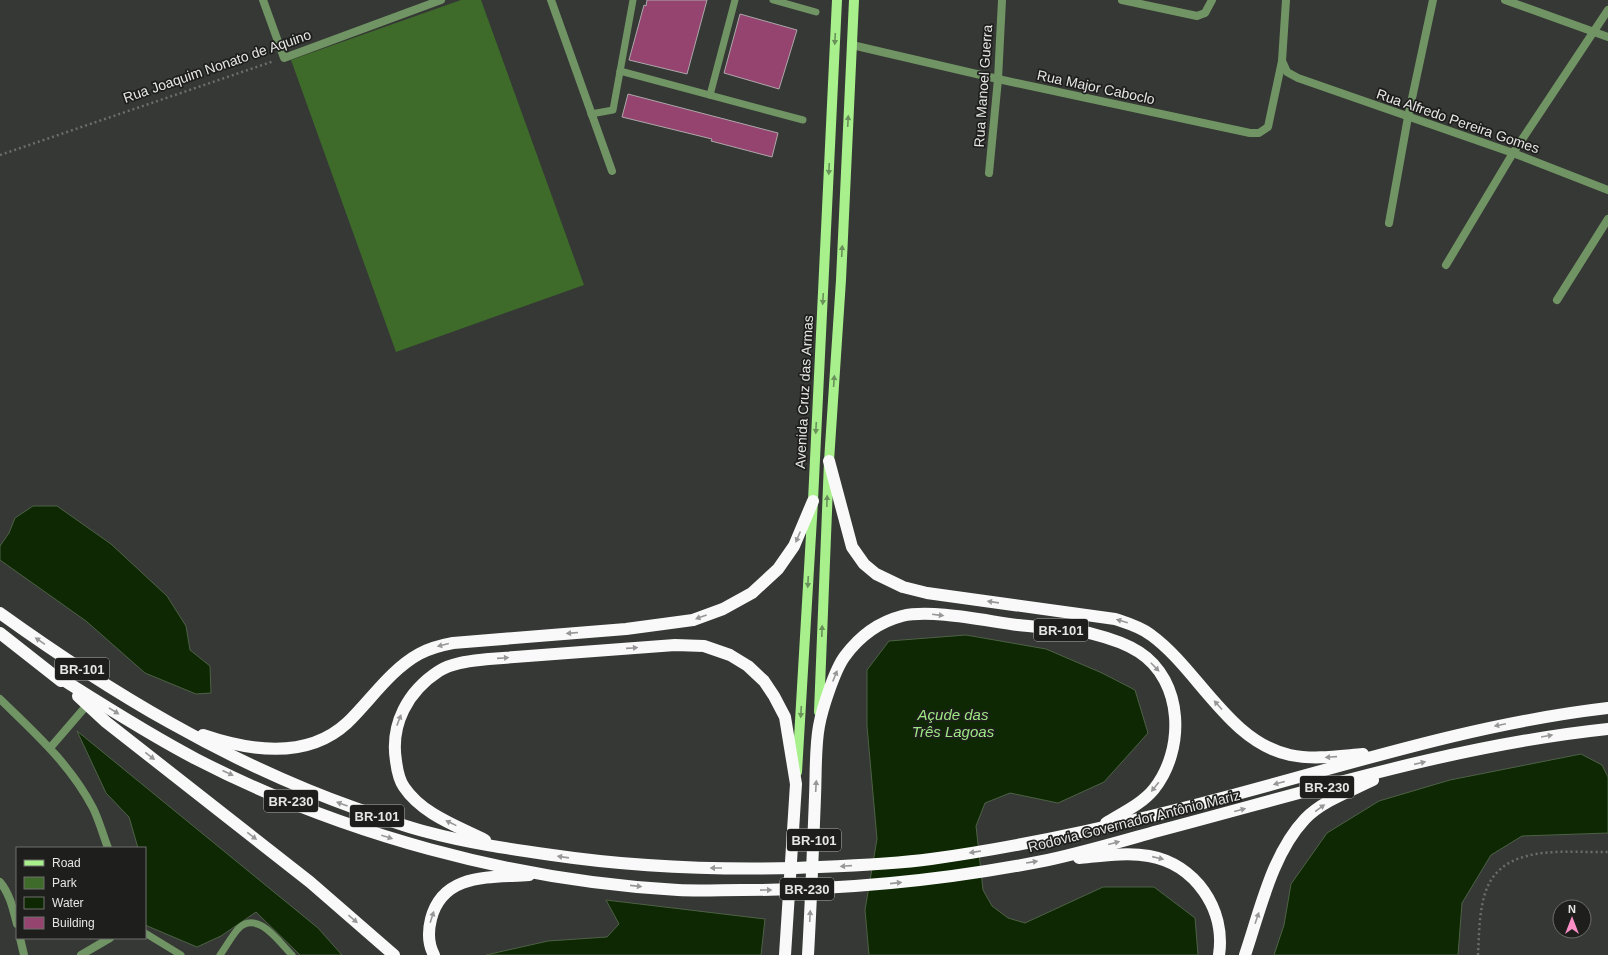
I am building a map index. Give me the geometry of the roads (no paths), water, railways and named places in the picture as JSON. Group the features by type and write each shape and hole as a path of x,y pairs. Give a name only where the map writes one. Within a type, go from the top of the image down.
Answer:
{"highway":[{"path":"829,462 852,547 864,564 876,574 903,587 927,593 1115,619 1132,624 1150,634 1168,649 1232,720 1249,735 1265,745 1289,755 1315,758 1398,750"},
{"path":"168,722 221,741 246,747 269,750 295,748 319,741 345,724 398,670 418,654 435,647 453,642 626,629 693,620 723,609 752,593 778,569 794,546 813,501"},
{"name":"BR-101","path":"0,613 106,685 168,722 223,752 325,797 426,832 498,848 602,862 679,868 763,869 842,866 928,859 1013,846 1097,829 1133,806 1152,791 1163,776 1172,757 1175,732 1175,711 1169,691 1160,672 1141,653 1123,642 1091,633 922,613 888,620 869,632 844,657 835,676 819,726 808,955"},
{"name":"BR-101","path":"0,633 56,676"},
{"path":"498,848 435,815 417,802 403,787 397,770 394,750 396,726 404,707 420,685 440,670 465,662 676,645 704,646 730,655 748,666 764,681 785,717 796,784"},
{"path":"56,676 112,727 310,882 394,955"},
{"name":"Rodovia Governador Antônio Mariz","path":"56,676 137,726 199,760 319,813 378,834 422,847 545,874 597,882 678,890 843,888 927,879 1050,860 1397,768 1485,748 1566,733 1608,728"},
{"name":"Rodovia Governador Antônio Mariz","path":"1097,829 1502,724 1608,708"},
{"path":"1245,955 1276,864 1290,837 1306,818 1328,802 1397,768"},
{"name":"BR-101","path":"785,955 796,784"},
{"path":"1050,860 1147,855 1168,860 1186,872 1207,894 1218,921 1221,934 1219,955"},
{"path":"434,955 429,940 429,927 438,902 447,890 460,883 474,879 545,874"}],"main road":[{"name":"Avenida Cruz das Armas","path":"796,784 813,501 837,0"},
{"name":"Avenida Cruz das Armas","path":"819,726 829,462 841,280 854,0"}],"street":[{"name":"Rua Joaquim Nonato de Aquino","path":"264,0 284,58 441,0"},
{"path":"550,0 612,171"},
{"name":"Rua Manoel Guerra","path":"989,173 998,79 1002,0"},
{"path":"1122,0 1198,16 1205,13 1212,0"},
{"name":"Rua Major Caboclo","path":"852,45 998,79 1250,134 1259,134 1268,127 1282,61 1286,0"},
{"path":"1389,223 1408,117 1432,0"},
{"path":"1505,0 1608,37"},
{"path":"1446,265 1513,153 1608,10"},
{"name":"Rua Alfredo Pereira Gomes","path":"1282,61 1287,72 1298,78 1513,153 1608,190"},
{"path":"1558,300 1608,219"},
{"path":"0,699 50,748 68,769 93,808 108,847"},
{"path":"50,748 87,705"},
{"path":"0,882 5,888 16,920"},
{"path":"20,939 24,955"},
{"path":"81,955 108,939"}],"lane":[{"path":"591,114 613,110 633,0"},
{"path":"710,95 735,0"},
{"path":"773,0 816,12"},
{"path":"620,71 803,120"},
{"path":"220,955 238,930 245,924 254,922 264,927 292,955"},
{"path":"146,934 181,955"}],"water":[{"path":"33,506 57,506 111,544 167,596 186,626 190,650 210,666 211,693 196,694 145,673 86,621 0,560 0,546 9,533 15,518"},
{"name":"Açude das Três Lagoas","path":"966,635 1046,649 1102,673 1135,690 1148,733 1104,782 1058,803 1010,793 985,803 976,826 983,890 992,906 1008,918 1025,923 1103,887 1154,887 1195,918 1198,955 869,955 865,910 877,839 867,726 867,670 889,641"},
{"path":"77,731 318,928 342,955 300,955 256,912 221,936 197,947 146,925 146,847 138,847 129,817 106,793"},
{"path":"1581,754 1602,765 1608,777 1608,833 1522,836 1491,855 1462,903 1458,955 1274,955 1284,925 1291,884 1327,833 1379,801 1450,780"},
{"path":"606,900 765,919 761,955 486,955 548,941 607,937 619,924"}]}
